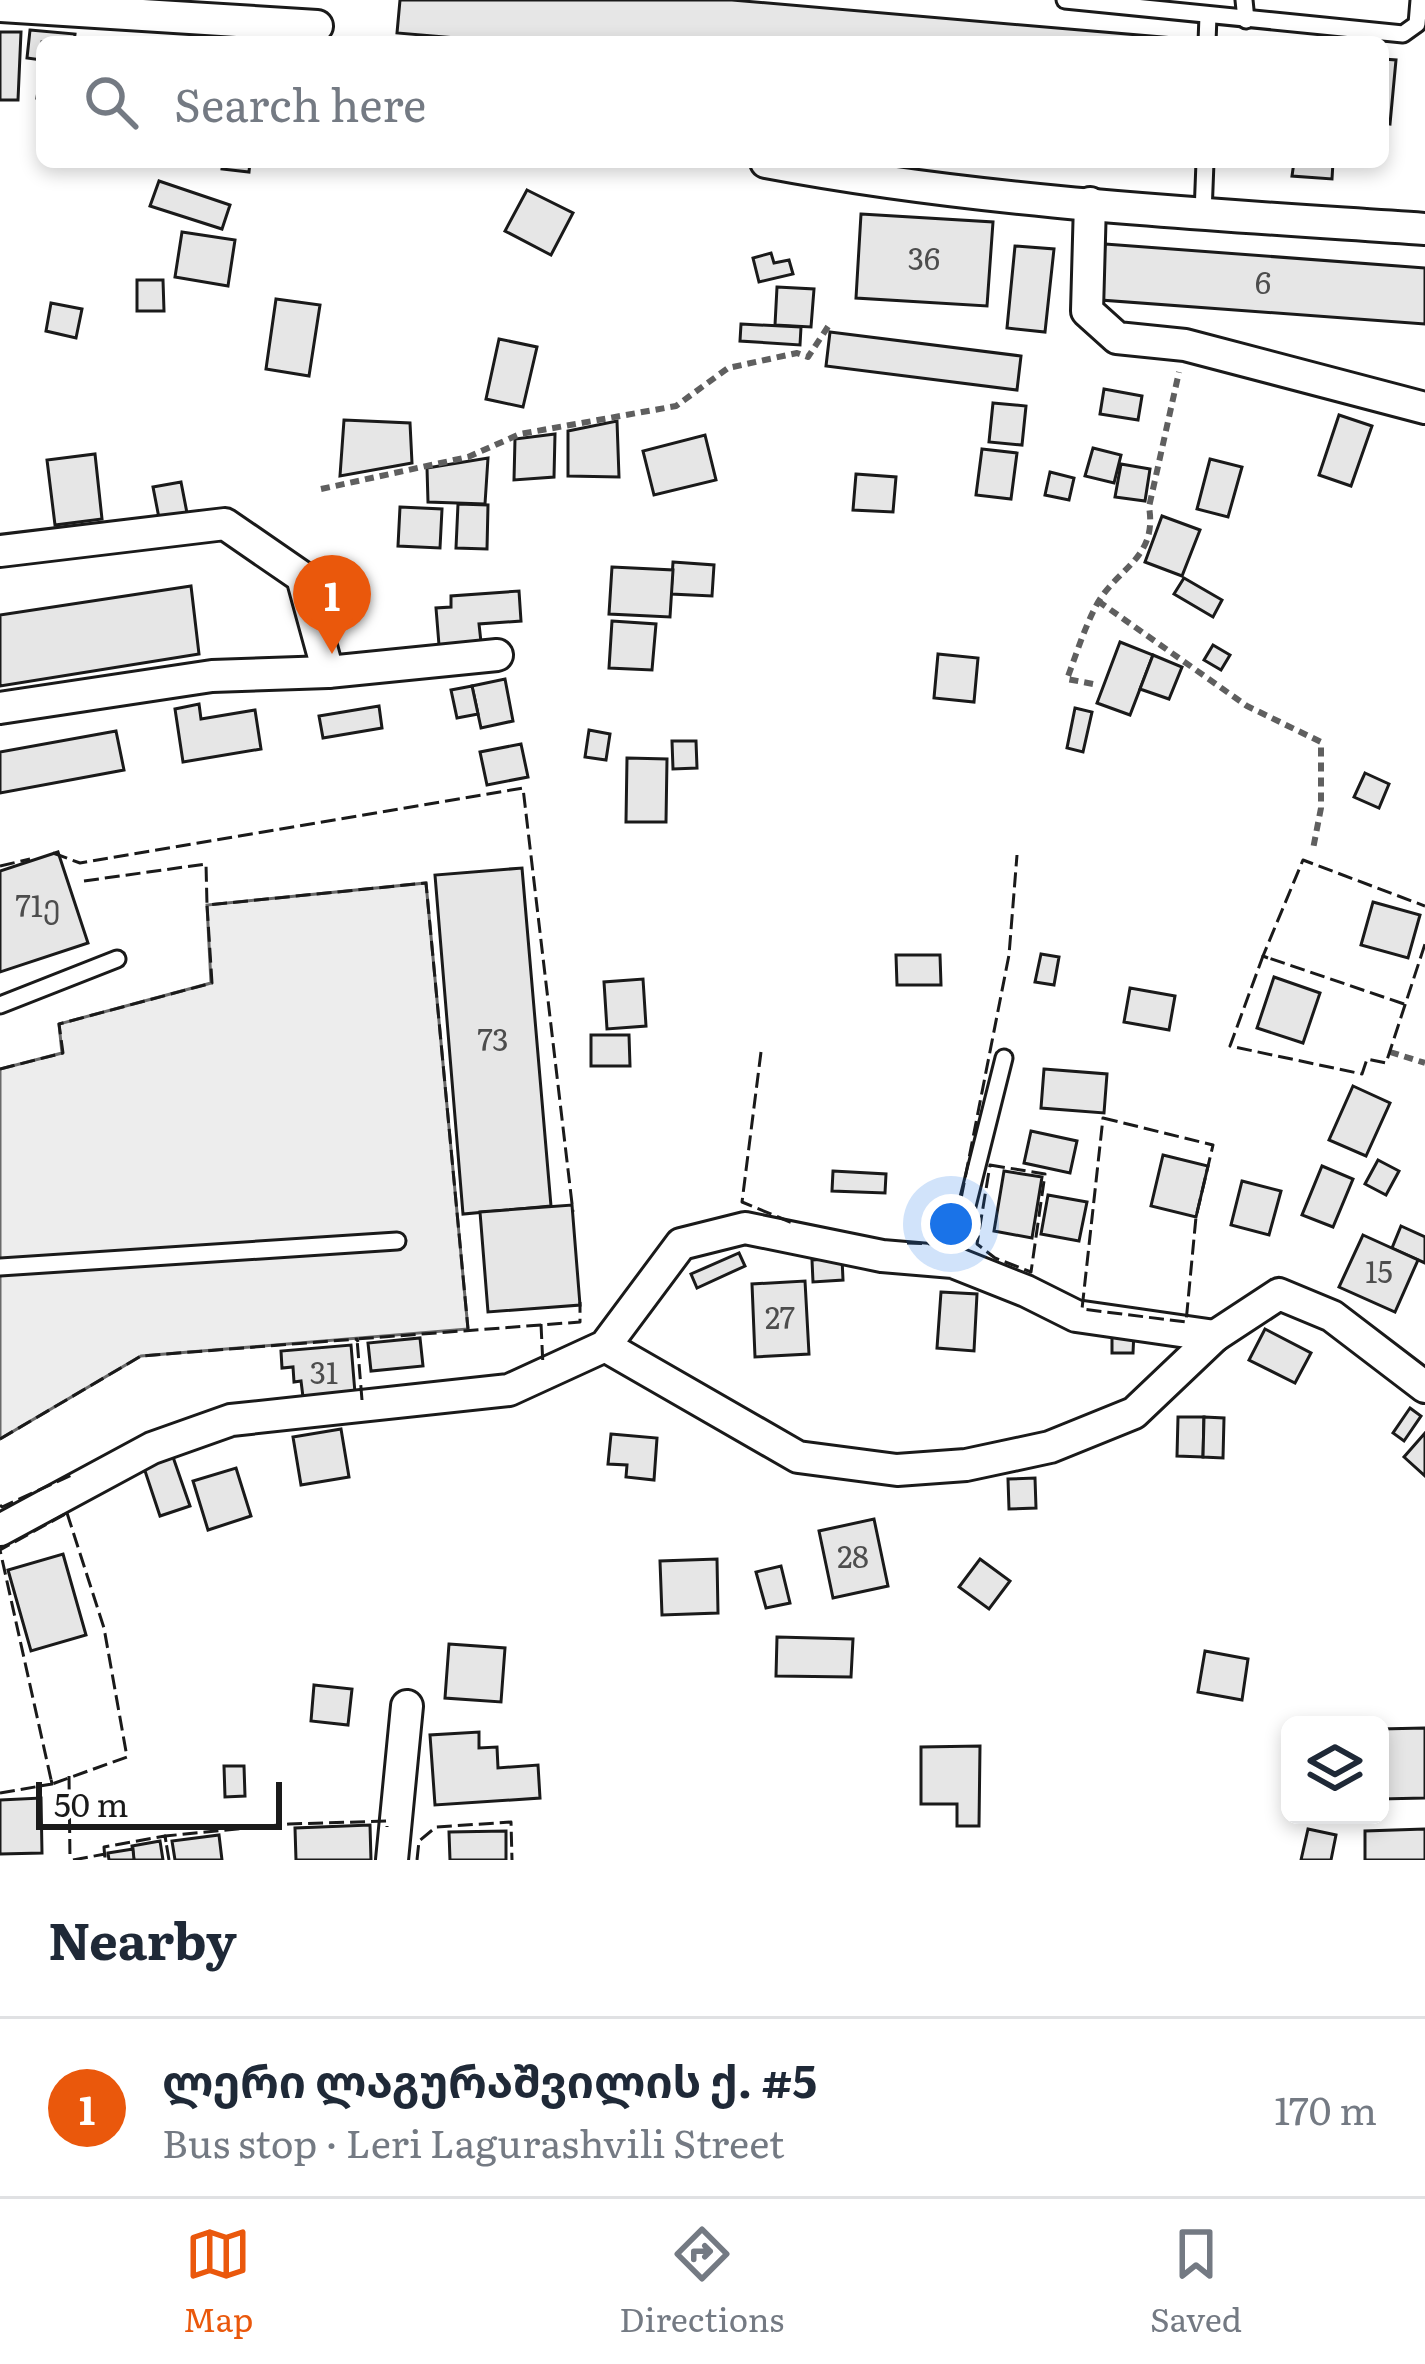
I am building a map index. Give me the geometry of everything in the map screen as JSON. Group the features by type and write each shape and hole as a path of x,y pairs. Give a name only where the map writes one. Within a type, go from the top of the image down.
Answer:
{"street":[{"path":"0,6 320,23"},
{"path":"799,168 1204,214 1425,229"},
{"path":"1090,202 1087,311 1117,338 1185,345 1425,408"},
{"path":"0,551 225,524 302,577 328,672"},
{"path":"0,708 212,676 328,672 497,656"},
{"path":"0,1529 152,1448 231,1420 509,1390 604,1346 681,1244 745,1228 882,1256 953,1262 1076,1316 1216,1336"},
{"path":"604,1346 798,1457 897,1470 965,1465 1050,1448 1134,1413 1216,1336 1279,1294 1332,1316 1425,1387"},
{"path":"392,1860 406,1706"}],"lane":[{"path":"1065,0 1403,34 1417,24 1419,0"},
{"path":"1244,0 1246,20"},
{"path":"1208,16 1208,36"},
{"path":"1204,214 1205,168"},
{"path":"0,1005 117,959"},
{"path":"953,1262 1004,1058"},
{"path":"0,1267 397,1241"}],"path":[{"path":"321,489 468,457 520,434 676,406 728,368 796,353 808,356 831,322"},
{"path":"1094,685 1066,680 1098,601 1138,560 1151,520 1149,507 1185,345"},
{"path":"1098,601 1247,706 1321,742 1322,808 1313,849"},
{"path":"1390,1052 1425,1063"}],"shaded area":[{"path":"426,883 468,1329 141,1356 0,1439 0,1069 62,1053 59,1024 211,983 207,905"}],"building":[{"path":"400,0 732,0 1150,36 433,36 397,33"},
{"path":"30,30 75,34 36,36 36,59 27,58"},
{"path":"0,32 21,32 18,100 0,100"},
{"path":"1389,59 1396,60 1389,124"},
{"path":"1293,168 1333,168 1332,179 1292,176"},
{"path":"159,181 230,205 222,229 150,206"},
{"path":"527,190 573,213 551,255 505,231"},
{"path":"861,214 993,222 987,306 856,298"},
{"path":"182,232 235,240 228,286 175,277"},
{"path":"1105,244 1425,268 1425,324 1101,300"},
{"path":"1015,246 1054,249 1045,332 1007,328"},
{"path":"771,253 774,263 789,260 793,274 759,282 753,258"},
{"path":"137,280 163,280 164,311 137,311"},
{"path":"777,287 814,289 811,327 775,325"},
{"path":"276,299 320,305 309,376 266,369"},
{"path":"51,303 82,309 76,338 46,331"},
{"path":"741,324 801,327 800,345 740,341"},
{"path":"830,332 1021,356 1017,390 826,366"},
{"path":"499,339 537,347 523,407 486,399"},
{"path":"1104,389 1142,396 1138,420 1100,414"},
{"path":"993,403 1026,406 1022,445 989,442"},
{"path":"1339,415 1372,426 1351,486 1319,475"},
{"path":"344,420 410,423 412,463 340,476"},
{"path":"617,421 619,477 568,476 568,431"},
{"path":"555,434 554,477 514,480 515,439"},
{"path":"705,435 716,480 654,495 643,451"},
{"path":"1093,448 1121,455 1114,483 1085,476"},
{"path":"982,449 1017,453 1011,499 976,495"},
{"path":"95,454 102,519 55,525 47,460"},
{"path":"488,458 485,504 428,502 427,468"},
{"path":"1210,459 1242,467 1228,517 1197,509"},
{"path":"1121,464 1150,469 1145,501 1115,497"},
{"path":"1050,472 1074,478 1069,500 1045,495"},
{"path":"856,474 896,477 893,512 853,510"},
{"path":"181,482 187,513 159,518 153,487"},
{"path":"458,504 488,505 487,549 456,548"},
{"path":"400,507 442,509 440,548 398,546"},
{"path":"1162,516 1200,530 1182,576 1145,562"},
{"path":"673,562 714,565 712,596 671,594"},
{"path":"612,567 673,570 670,617 609,614"},
{"path":"1184,578 1222,600 1213,617 1174,594"},
{"path":"191,586 199,654 0,686 0,615"},
{"path":"519,591 521,621 479,624 481,642 439,645 436,608 451,607 451,596"},
{"path":"612,621 656,624 652,670 609,668"},
{"path":"1120,642 1153,655 1130,715 1097,703"},
{"path":"1213,645 1230,655 1221,670 1204,660"},
{"path":"938,654 978,658 974,702 934,698"},
{"path":"1153,655 1182,667 1169,699 1140,689"},
{"path":"505,679 513,721 481,728 472,686"},
{"path":"472,686 478,714 457,718 451,690"},
{"path":"199,704 201,719 255,710 261,749 183,762 175,709"},
{"path":"379,706 382,728 323,738 319,716"},
{"path":"1075,708 1092,712 1083,752 1067,748"},
{"path":"589,730 610,734 606,760 585,757"},
{"path":"116,731 124,770 0,793 0,752"},
{"path":"672,741 696,741 697,768 673,769"},
{"path":"521,744 528,777 487,785 480,752"},
{"path":"627,758 667,759 666,822 626,822"},
{"path":"1365,773 1389,784 1379,808 1354,797"},
{"path":"58,852 88,943 0,972 0,871"},
{"path":"522,868 551,1206 463,1214 435,875"},
{"path":"1373,902 1420,915 1408,958 1361,945"},
{"path":"1041,954 1059,957 1054,985 1035,982"},
{"path":"896,955 940,955 941,985 897,985"},
{"path":"1274,977 1320,993 1303,1043 1257,1028"},
{"path":"643,979 646,1026 607,1029 604,982"},
{"path":"1130,988 1175,996 1169,1030 1124,1022"},
{"path":"591,1035 629,1035 630,1066 591,1066"},
{"path":"1044,1069 1107,1074 1104,1113 1041,1108"},
{"path":"1353,1086 1390,1103 1366,1156 1329,1140"},
{"path":"1031,1131 1077,1141 1070,1173 1024,1163"},
{"path":"1163,1155 1208,1166 1196,1217 1151,1206"},
{"path":"1378,1160 1399,1171 1386,1195 1365,1184"},
{"path":"1322,1166 1353,1179 1333,1227 1302,1215"},
{"path":"833,1171 886,1174 885,1193 832,1191"},
{"path":"1004,1171 1042,1177 1032,1238 994,1231"},
{"path":"1242,1181 1281,1191 1269,1235 1231,1225"},
{"path":"1048,1195 1087,1202 1079,1241 1041,1234"},
{"path":"572,1205 580,1305 488,1312 480,1212"},
{"path":"1401,1226 1425,1237 1425,1263 1392,1248"},
{"path":"1363,1235 1418,1260 1395,1312 1339,1287"},
{"path":"739,1253 745,1266 697,1288 691,1274"},
{"path":"842,1258 843,1280 813,1282 812,1260"},
{"path":"805,1281 809,1354 755,1357 752,1284"},
{"path":"941,1292 977,1294 974,1351 937,1348"},
{"path":"1265,1329 1311,1353 1295,1383 1249,1360"},
{"path":"1112,1330 1134,1331 1133,1353 1112,1353"},
{"path":"420,1338 423,1366 371,1371 368,1343"},
{"path":"351,1345 355,1393 303,1397 301,1381 294,1382 293,1367 282,1368 281,1351"},
{"path":"1410,1408 1421,1416 1404,1441 1393,1433"},
{"path":"1178,1417 1204,1417 1203,1457 1177,1456"},
{"path":"1204,1417 1224,1418 1223,1458 1203,1457"},
{"path":"341,1429 349,1477 301,1485 293,1437"},
{"path":"1425,1433 1425,1476 1404,1457"},
{"path":"611,1434 657,1438 654,1480 626,1477 627,1465 608,1464"},
{"path":"173,1457 190,1506 160,1516 144,1468"},
{"path":"236,1468 251,1516 208,1530 193,1481"},
{"path":"1035,1478 1036,1508 1009,1509 1008,1479"},
{"path":"874,1519 888,1586 833,1598 819,1531"},
{"path":"63,1554 86,1635 31,1651 8,1570"},
{"path":"717,1559 718,1613 662,1615 660,1561"},
{"path":"980,1559 1010,1581 989,1609 959,1587"},
{"path":"781,1566 790,1603 766,1608 756,1572"},
{"path":"777,1637 853,1639 851,1677 776,1676"},
{"path":"449,1644 505,1648 501,1702 445,1698"},
{"path":"1205,1651 1248,1659 1242,1700 1198,1692"},
{"path":"314,1685 352,1689 348,1725 311,1721"},
{"path":"1425,1728 1425,1798 1389,1799 1389,1729"},
{"path":"479,1732 479,1748 497,1747 498,1768 538,1765 540,1798 435,1805 430,1735"},
{"path":"980,1746 979,1826 957,1826 957,1804 921,1804 921,1747"},
{"path":"224,1766 244,1766 245,1796 225,1797"},
{"path":"41,1798 42,1853 0,1854 0,1800"},
{"path":"370,1825 371,1860 296,1860 295,1828"},
{"path":"1308,1829 1336,1835 1331,1860 1301,1860"},
{"path":"1425,1829 1425,1860 1365,1860 1365,1831"},
{"path":"506,1831 506,1860 450,1860 449,1832"},
{"path":"219,1835 222,1860 175,1860 172,1841"},
{"path":"160,1841 163,1860 134,1860 132,1846"},
{"path":"133,1849 134,1860 109,1860 108,1853"}],"fence":[{"path":"53,853 80,863 523,788 573,1212"},
{"path":"907,1243 937,1244 957,1219 1009,955 1017,855"},
{"path":"0,866 30,859"},
{"path":"1268,958 1263,956 1303,860 1425,906"},
{"path":"84,881 206,864 207,905"},
{"path":"0,1069 63,1053 59,1024 212,983 207,905 426,883 468,1329"},
{"path":"1404,1004 1263,956 1230,1046 1362,1074 1367,1059 1386,1063 1425,944"},
{"path":"761,1052 742,1202 795,1224"},
{"path":"1103,1118 1213,1145 1196,1217 1186,1322 1082,1309 1103,1118"},
{"path":"990,1165 1045,1174 1031,1272 995,1258 977,1244 990,1165"},
{"path":"362,1400 357,1339 580,1322 580,1302"},
{"path":"541,1324 543,1366"},
{"path":"0,1439 141,1356 358,1342"},
{"path":"0,1505 72,1475"},
{"path":"67,1513 104,1628 127,1757 52,1784 0,1550 67,1513"},
{"path":"69,1776 70,1860"},
{"path":"0,1793 52,1784 51,1779"},
{"path":"169,1860 165,1836 289,1824 387,1821 387,1827"},
{"path":"417,1860 419,1841 436,1827 511,1822 512,1860"},
{"path":"73,1860 105,1854 105,1860 104,1847 165,1836 166,1842"}],"place":[{"name":"ლერი ლაგურაშვილის ქ. #5","path":"332,654"}]}
